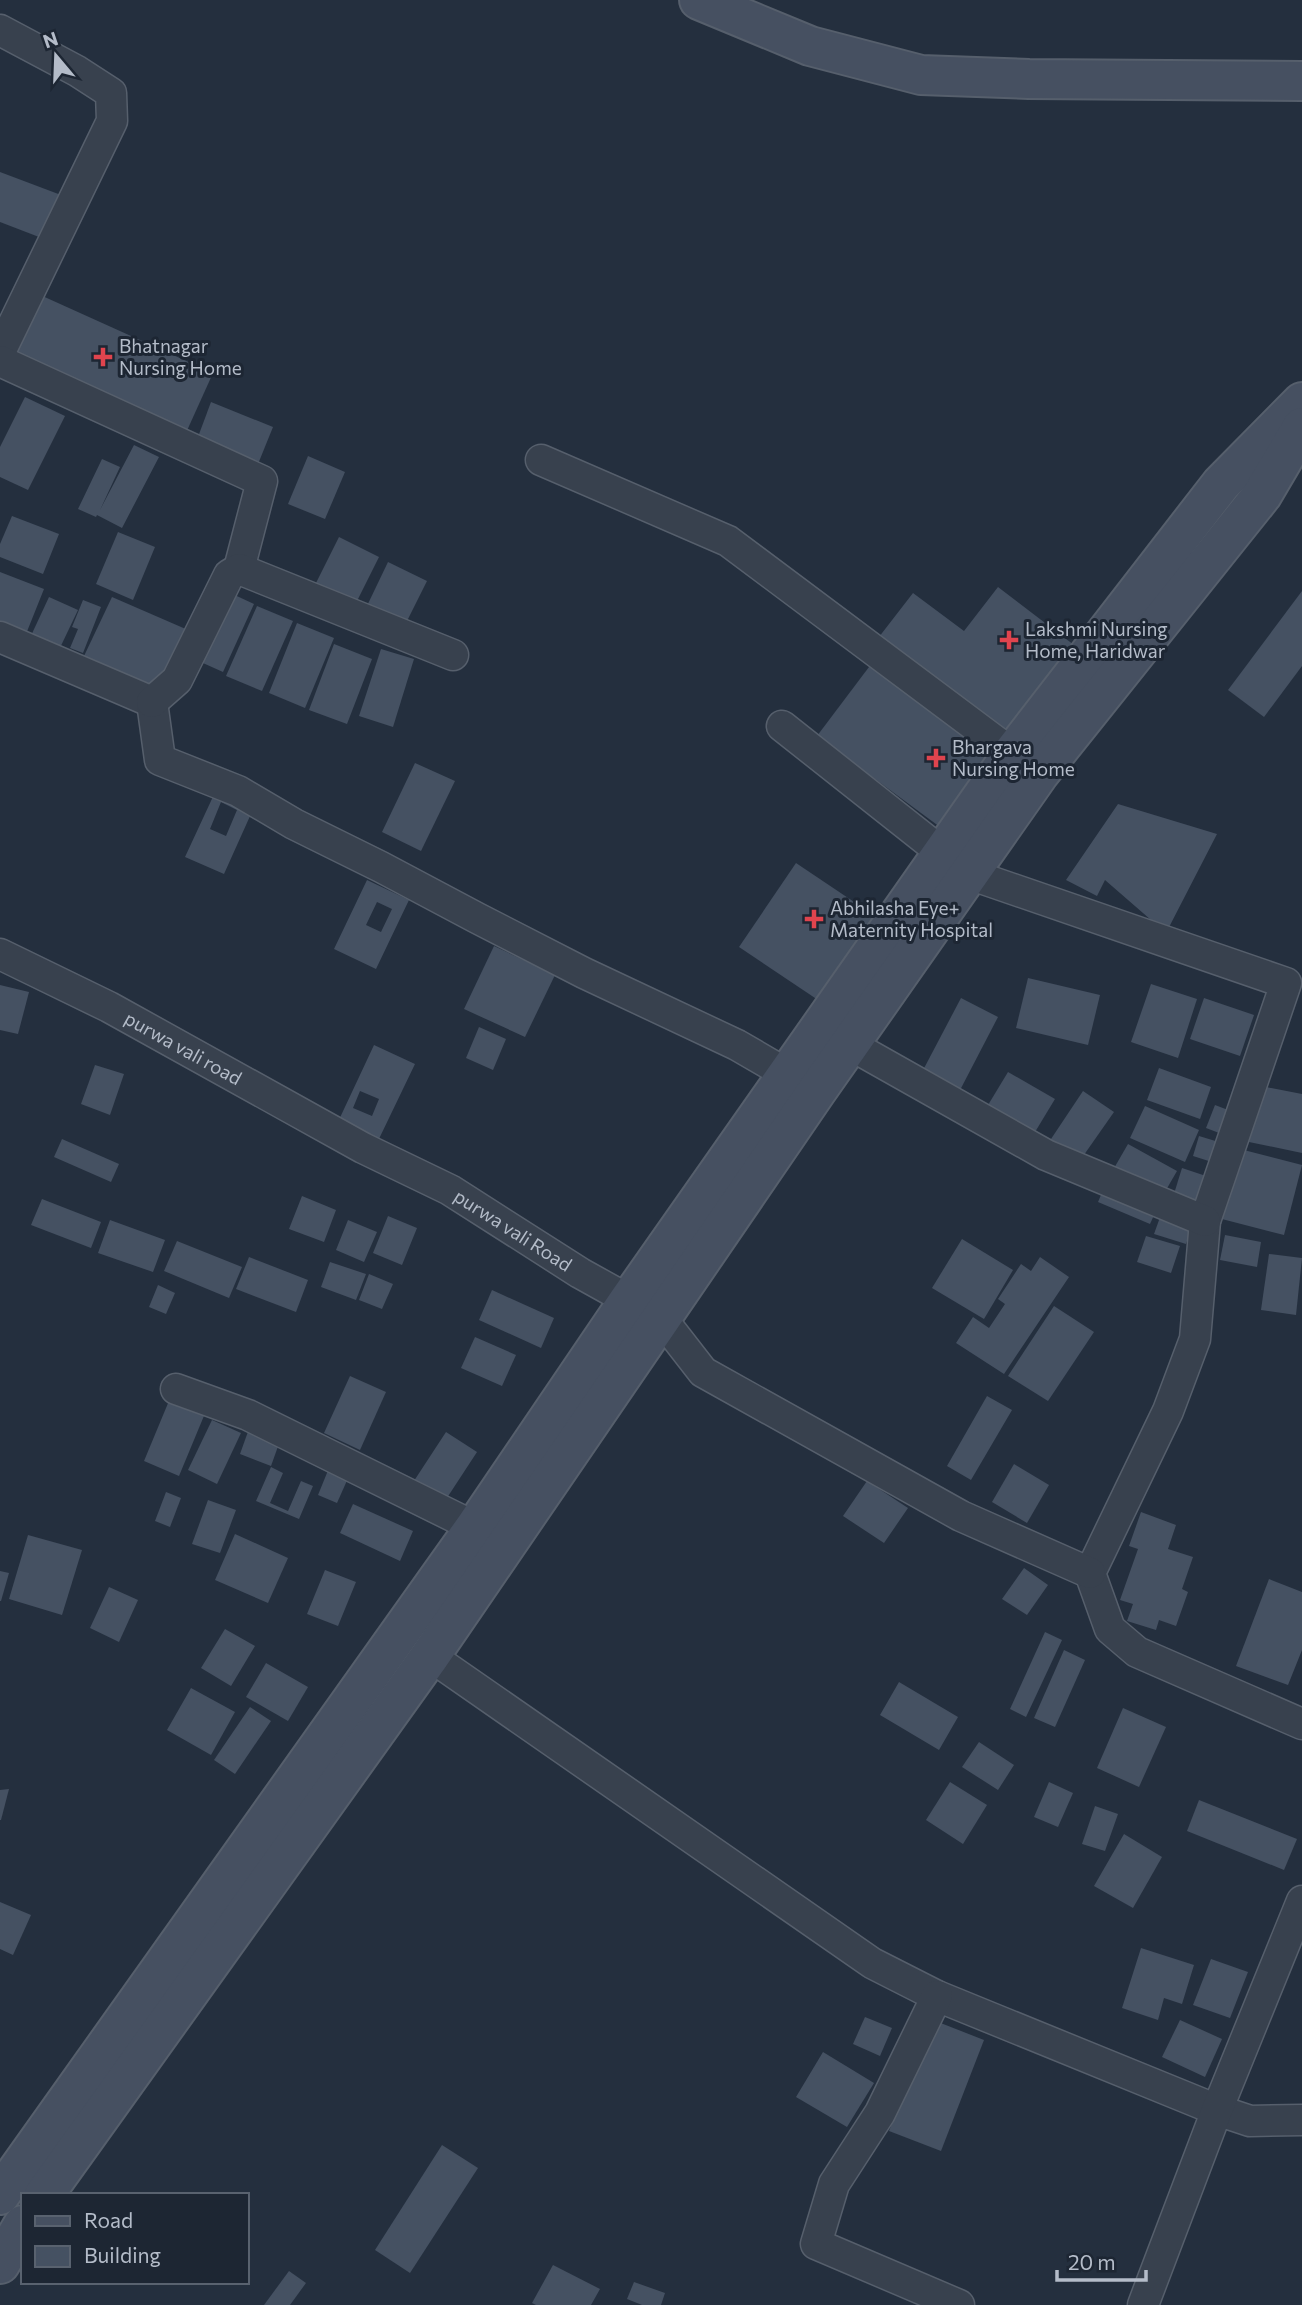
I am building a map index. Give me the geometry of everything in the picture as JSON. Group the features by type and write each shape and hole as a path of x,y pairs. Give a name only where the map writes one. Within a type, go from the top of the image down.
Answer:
{"main road":[{"path":"699,0 810,46 921,75 1029,79 1302,81"},
{"path":"0,2195 491,1535 801,1083 1221,484 1302,401"},
{"path":"1025,764 1262,495 1302,427"},
{"path":"801,1083 849,1044 955,863"},
{"path":"45,2193 430,1656 491,1535"},
{"path":"0,2264 21,2228"}],"street":[{"path":"0,30 77,71 111,93 111,121 0,352"},
{"path":"0,361 262,481 239,569 229,575 177,680 152,702"},
{"path":"541,460 728,541 1025,764"},
{"path":"239,569 453,655"},
{"path":"0,637 152,702"},
{"path":"152,702 160,760 238,791 294,824 572,967 737,1045 801,1083"},
{"path":"782,726 955,863 1286,983 1205,1221 1195,1339 1168,1411 1090,1573 1110,1629 1137,1652 1302,1724"},
{"name":"purwa vali road","path":"0,954 110,1007 363,1148"},
{"path":"849,1044 1046,1155 1205,1221"},
{"name":"purwa vali Road","path":"363,1148 450,1190 580,1273 645,1309"},
{"path":"645,1309 703,1373 961,1516 1090,1573"},
{"path":"176,1390 248,1415 491,1535"},
{"path":"430,1656 872,1963 937,1996 1217,2110 1250,2121 1302,2120"},
{"path":"1143,2305 1217,2110 1302,1901"},
{"path":"937,1996 880,2113 834,2184 816,2244 959,2305"}],"building":[{"path":"0,172 69,198 52,242 0,222"},
{"path":"38,294 213,373 185,435 10,355"},
{"path":"25,397 65,416 28,490 0,477 0,447"},
{"path":"211,402 273,427 256,469 195,445"},
{"path":"134,445 159,457 122,528 78,509 102,459 120,467 100,510"},
{"path":"308,456 345,472 325,519 288,504"},
{"path":"12,516 59,534 43,574 0,557 0,544"},
{"path":"118,532 155,547 133,600 96,584"},
{"path":"339,537 379,557 353,609 313,589"},
{"path":"388,562 427,581 403,629 365,610"},
{"path":"0,572 44,589 24,639 0,629"},
{"path":"998,587 1074,645 999,743 872,646 913,593 964,631"},
{"path":"226,591 254,604 223,672 194,659"},
{"path":"1302,591 1302,666 1264,717 1228,690"},
{"path":"49,597 78,610 58,652 29,640"},
{"path":"112,597 188,630 161,690 84,656"},
{"path":"83,600 101,607 83,653 70,648 78,629 72,627"},
{"path":"257,606 293,621 262,691 226,676"},
{"path":"297,623 334,638 305,708 269,693"},
{"path":"334,644 372,659 347,724 309,710"},
{"path":"381,649 414,659 393,727 359,716"},
{"path":"872,663 998,756 944,830 817,736"},
{"path":"415,763 455,781 421,851 382,832"},
{"path":"217,788 255,805 224,874 185,857","holes":["221,802 237,810 226,836 210,829"]},
{"path":"1118,804 1217,834 1166,933 1105,880 1097,896 1066,880"},
{"path":"796,863 875,916 818,1000 739,947"},
{"path":"367,880 409,900 376,969 334,949","holes":["377,902 392,909 381,932 366,925"]},
{"path":"494,946 555,975 525,1037 464,1009"},
{"path":"1028,978 1100,995 1088,1045 1016,1028"},
{"path":"1151,984 1197,999 1178,1058 1131,1042"},
{"path":"0,985 29,992 18,1034 0,1030"},
{"path":"961,998 998,1017 958,1094 921,1074"},
{"path":"1204,998 1254,1015 1240,1056 1190,1039"},
{"path":"479,1027 506,1039 493,1070 466,1058"},
{"path":"374,1045 415,1064 377,1143 337,1124","holes":["360,1091 379,1099 372,1116 353,1108"]},
{"path":"95,1065 124,1074 110,1115 81,1104"},
{"path":"1159,1068 1211,1087 1200,1119 1147,1100"},
{"path":"1008,1072 1055,1099 1032,1137 985,1110"},
{"path":"1261,1086 1302,1094 1302,1153 1249,1142"},
{"path":"1083,1091 1114,1112 1079,1162 1049,1142"},
{"path":"1215,1105 1236,1113 1227,1136 1206,1128"},
{"path":"1145,1106 1199,1130 1185,1162 1130,1138"},
{"path":"1199,1136 1222,1143 1215,1163 1193,1156"},
{"path":"62,1139 119,1164 111,1182 54,1157"},
{"path":"1128,1144 1177,1171 1162,1197 1113,1170"},
{"path":"1236,1148 1302,1165 1284,1235 1218,1218"},
{"path":"1182,1168 1212,1178 1202,1206 1173,1197"},
{"path":"1107,1181 1159,1204 1150,1224 1098,1202"},
{"path":"302,1196 336,1210 324,1242 289,1229"},
{"path":"42,1199 101,1222 91,1248 31,1225"},
{"path":"1163,1209 1194,1220 1186,1244 1154,1234"},
{"path":"388,1216 417,1228 402,1265 373,1253"},
{"path":"110,1220 165,1240 153,1272 98,1253"},
{"path":"348,1220 377,1232 364,1262 336,1250"},
{"path":"1225,1235 1261,1242 1257,1267 1220,1260"},
{"path":"1146,1236 1180,1246 1171,1273 1137,1262"},
{"path":"962,1239 1013,1270 984,1319 932,1288"},
{"path":"177,1241 242,1267 229,1298 164,1271"},
{"path":"1269,1254 1302,1258 1296,1315 1261,1310"},
{"path":"249,1257 308,1280 296,1312 236,1289"},
{"path":"1040,1257 1069,1277 1004,1374 956,1343 973,1317 989,1328 1005,1304 998,1299 1021,1264 1031,1271"},
{"path":"330,1262 366,1274 356,1300 321,1287"},
{"path":"369,1274 393,1284 382,1309 359,1300"},
{"path":"158,1285 175,1293 166,1314 149,1307"},
{"path":"492,1290 554,1318 541,1348 479,1320"},
{"path":"1054,1306 1094,1332 1048,1401 1008,1376"},
{"path":"475,1337 516,1355 502,1386 461,1368"},
{"path":"350,1376 386,1392 360,1450 324,1433"},
{"path":"171,1396 206,1411 179,1476 144,1461"},
{"path":"987,1396 1012,1410 971,1480 947,1466"},
{"path":"212,1420 241,1433 217,1484 188,1470"},
{"path":"250,1426 281,1438 271,1466 240,1454"},
{"path":"446,1432 477,1452 441,1507 410,1487"},
{"path":"1014,1464 1049,1485 1027,1523 992,1502"},
{"path":"271,1467 283,1473 270,1503 288,1511 301,1481 313,1486 299,1519 256,1501"},
{"path":"329,1468 349,1476 337,1503 318,1495"},
{"path":"867,1481 908,1508 884,1543 843,1516"},
{"path":"166,1492 181,1498 170,1527 155,1521"},
{"path":"208,1500 236,1510 220,1553 192,1544"},
{"path":"353,1504 413,1531 400,1561 340,1533"},
{"path":"1141,1512 1176,1525 1168,1549 1193,1557 1182,1589 1188,1592 1176,1626 1159,1620 1156,1630 1127,1621 1133,1604 1120,1600 1138,1549 1129,1546"},
{"path":"235,1534 288,1558 268,1603 215,1580"},
{"path":"28,1535 82,1550 62,1615 9,1599"},
{"path":"1024,1568 1048,1585 1027,1615 1002,1599"},
{"path":"325,1570 356,1582 338,1626 307,1614"},
{"path":"0,1571 9,1573 1,1601 0,1601"},
{"path":"1269,1579 1302,1592 1302,1650 1288,1685 1236,1666"},
{"path":"109,1587 138,1600 119,1642 90,1628"},
{"path":"225,1629 255,1646 231,1686 201,1668"},
{"path":"1045,1632 1062,1640 1026,1717 1010,1709"},
{"path":"1064,1650 1085,1660 1055,1727 1034,1718"},
{"path":"266,1663 308,1687 288,1721 246,1697"},
{"path":"899,1682 958,1717 939,1750 880,1715"},
{"path":"191,1688 235,1712 211,1755 167,1730"},
{"path":"250,1707 271,1721 235,1774 214,1760"},
{"path":"1123,1708 1166,1727 1139,1787 1097,1768"},
{"path":"979,1742 1014,1765 998,1790 962,1767"},
{"path":"950,1782 987,1805 963,1844 926,1820"},
{"path":"1049,1782 1073,1793 1058,1827 1034,1817"},
{"path":"9,1789 1,1820 0,1820 0,1790"},
{"path":"1199,1800 1297,1839 1284,1870 1187,1831"},
{"path":"1095,1806 1118,1814 1105,1851 1082,1844"},
{"path":"1124,1834 1162,1857 1133,1908 1094,1886"},
{"path":"0,1902 31,1915 13,1955 0,1949"},
{"path":"1141,1948 1194,1965 1182,2004 1164,1998 1158,2020 1122,2008"},
{"path":"1211,1959 1248,1972 1230,2018 1193,2005"},
{"path":"865,2017 892,2028 880,2056 853,2044"},
{"path":"933,2020 984,2040 941,2151 889,2131"},
{"path":"1180,2020 1222,2039 1205,2077 1162,2057"},
{"path":"823,2052 874,2083 847,2127 796,2097"},
{"path":"442,2145 478,2168 410,2273 375,2250"},
{"path":"553,2265 600,2289 591,2305 532,2303"},
{"path":"289,2271 306,2283 290,2305 264,2305"},
{"path":"634,2282 665,2293 661,2305 642,2305 627,2299"}],"place":[{"name":"Bhatnagar Nursing Home","path":"103,357"},
{"name":"Lakshmi Nursing Home, Haridwar","path":"1009,640"},
{"name":"Bhargava Nursing Home","path":"936,758"},
{"name":"Abhilasha Eye+ Maternity Hospital","path":"814,919"}]}
